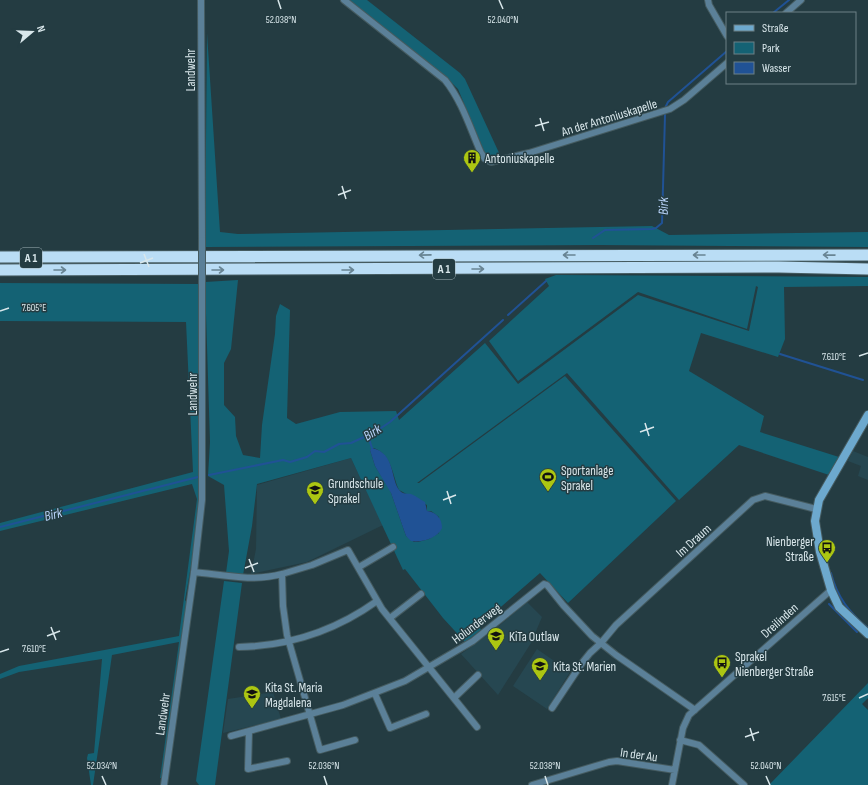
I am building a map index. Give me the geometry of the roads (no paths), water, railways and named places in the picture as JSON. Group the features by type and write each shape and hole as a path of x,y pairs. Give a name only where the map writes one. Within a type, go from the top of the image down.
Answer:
{"highway":[{"name":"A 1","path":"0,258 868,255"},
{"name":"A 1","path":"0,270 868,269"}],"street":[{"name":"Landwehr","path":"164,785 194,572 202,500 201,0"},
{"name":"An der Antoniuskapelle","path":"344,0 445,80 453,89 460,102 481,153 485,159 491,162 529,153 670,109 684,100 726,64"},
{"path":"708,0 709,5 726,34"},
{"path":"787,12 802,0"},
{"path":"868,416 827,485 816,509 816,532 831,590 840,607 868,634"},
{"name":"Im Draum","path":"552,708 590,653 627,615 756,498 769,497 816,509"},
{"path":"359,568 393,547"},
{"path":"194,572 234,578 253,578 282,574 312,565 346,550 350,552 377,601 455,697 477,727"},
{"path":"282,574 283,610 289,642 320,750 355,740"},
{"name":"Holunderweg","path":"231,736 375,694 430,668 473,641 542,584 547,585 562,605 601,643"},
{"name":"Dreilinden","path":"672,785 685,721 695,710 831,590"},
{"path":"390,618 421,594"},
{"path":"239,647 264,646 289,642 317,634 338,625 377,601"},
{"path":"601,643 695,710"},
{"path":"455,697 478,676"},
{"path":"375,694 390,728 426,714"},
{"path":"249,732 248,769 287,761"},
{"path":"680,740 699,745 744,785"},
{"name":"In der Au","path":"532,785 608,762 617,761 674,770"}],"water":[{"path":"372,448 380,451 389,461 400,491 411,494 425,502 427,511 440,518 442,528 437,535 420,541 411,541 406,536 391,493 375,466 370,450"}],"waterway":[{"name":"Birk","path":"774,12 789,0"},
{"name":"Birk","path":"666,106 668,102 726,52"},
{"name":"Birk","path":"593,238 605,230 652,229 656,228 662,223 665,115"},
{"name":"Birk","path":"508,315 546,281"},
{"name":"Birk","path":"209,475 283,460 290,462 307,457 315,451 324,452 339,444 351,443 375,432 390,422 503,320"},
{"path":"780,354 863,380"},
{"path":"368,436 372,448"},
{"name":"Birk","path":"0,527 198,477"},
{"path":"831,573 840,597 855,616 868,628"},
{"path":"829,604 857,632"}],"place":[{"name":"Antoniuskapelle","path":"472,173"},
{"name":"Sportanlage Sprakel","path":"548,492"},
{"name":"Grundschule Sprakel","path":"315,505"},
{"name":"Nienberger Straße","path":"827,563"},
{"name":"KiTa Outlaw","path":"496,651"},
{"name":"Sprakel Nienberger Straße","path":"722,678"},
{"name":"Kita St. Marien","path":"540,681"},
{"name":"Kita St. Maria Magdalena","path":"252,709"}]}
